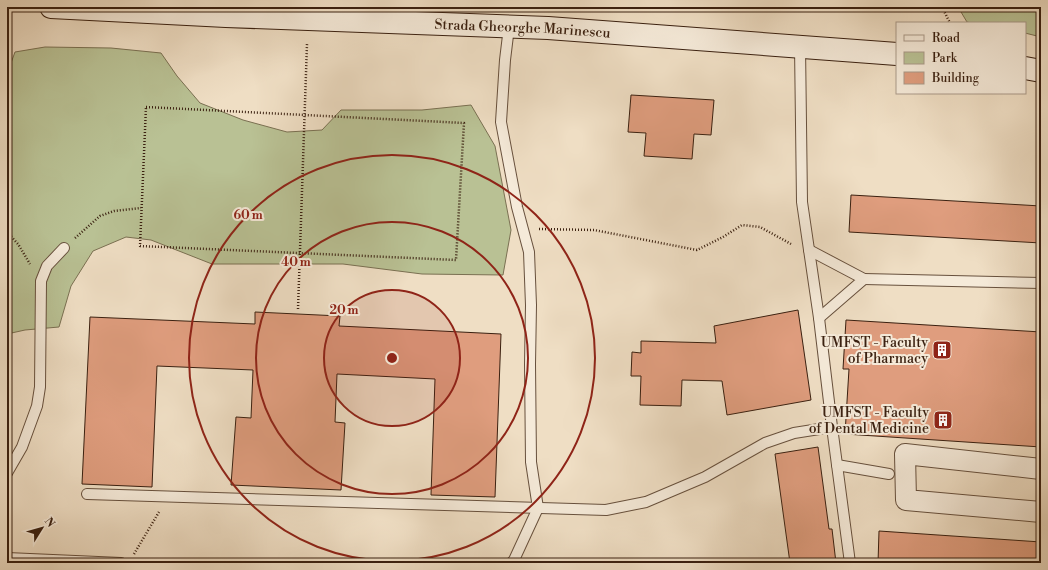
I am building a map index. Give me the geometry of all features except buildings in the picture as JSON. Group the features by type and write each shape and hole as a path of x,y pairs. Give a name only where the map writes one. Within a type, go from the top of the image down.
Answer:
{"main road":[{"name":"Strada Gheorghe Marinescu","path":"51,7 226,16 548,28 896,54"},
{"path":"1026,68 1041,71"}],"street":[{"path":"1041,469 905,454 897,475 906,500 1041,512"}],"lane":[{"path":"509,27 505,60 501,122 516,207 529,252 531,305 531,462 538,508 514,560 511,563"},
{"path":"800,46 802,202 819,318 850,563"},
{"path":"7,473 22,447 37,406 40,387 41,281 47,266 64,248"},
{"path":"810,252 864,279 1041,283"},
{"path":"819,318 864,279"},
{"path":"87,494 606,510 646,502 705,477 765,444 794,433 832,427"},
{"path":"837,465 897,475"},
{"path":"7,558 121,563"}],"path":[{"path":"942,7 950,22"},
{"path":"298,309 307,44"},
{"path":"146,106 464,123 456,260 140,246 141,208 146,106"},
{"path":"64,248 100,216 114,211 141,208"},
{"path":"536,229 594,230 697,250 742,226 760,227 810,252"},
{"path":"7,232 18,244 41,281"},
{"path":"133,556 168,497"}],"green space":[{"path":"958,7 1041,7 1041,37 1026,33 1026,22 967,22"},
{"path":"45,47 111,48 161,53 177,76 200,103 243,120 287,132 322,130 341,110 422,110 471,105 495,146 511,230 503,275 422,274 343,264 212,264 151,240 126,237 93,251 71,286 59,327 25,330 7,334 7,74 15,52"}],"place":[{"name":"UMFST - Faculty of Pharmacy","path":"942,350"},
{"name":"UMFST - Faculty of Dental Medicine","path":"943,420"}]}
